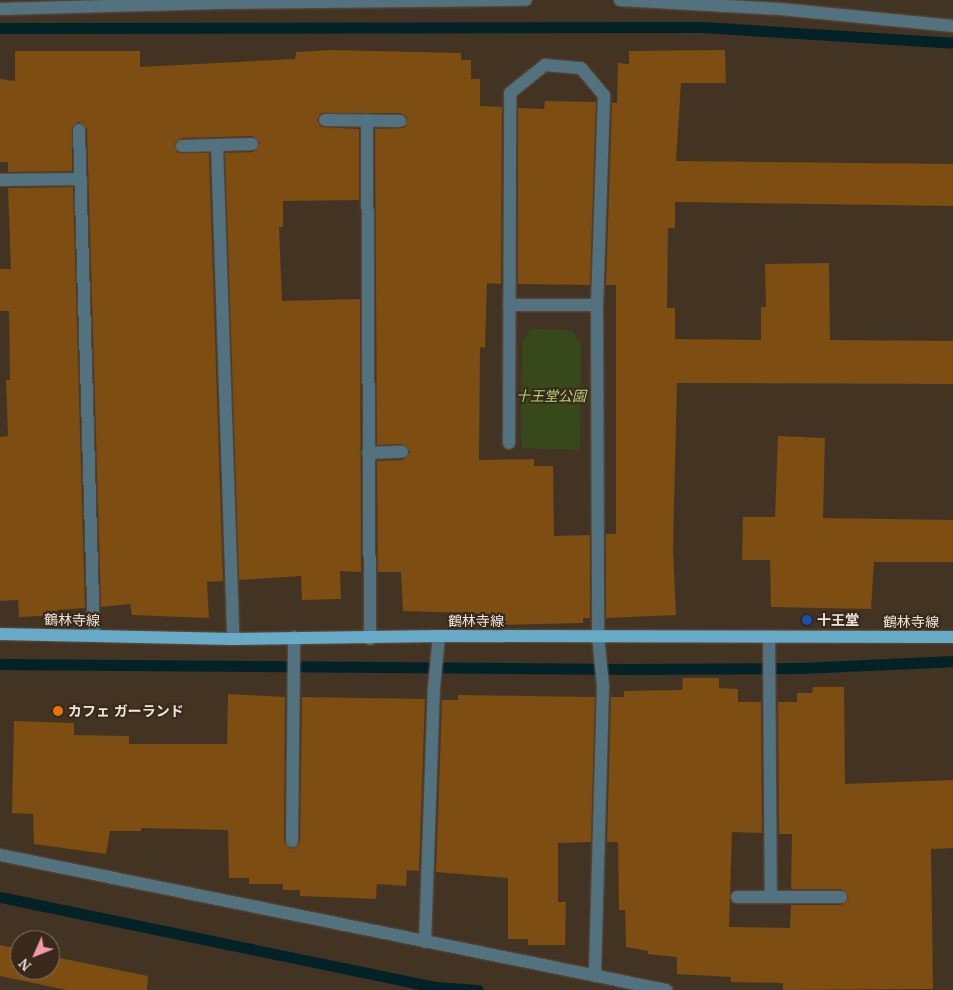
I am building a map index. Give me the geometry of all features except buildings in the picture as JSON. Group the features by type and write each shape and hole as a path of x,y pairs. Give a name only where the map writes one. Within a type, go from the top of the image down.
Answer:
{"main road":[{"name":"鶴林寺線","path":"0,634 233,639 294,637 370,639 439,636 953,637"}],"street":[{"path":"0,9 66,4 216,1 526,0"},
{"path":"620,0 780,4 953,26"},
{"path":"509,443 510,93 545,65 581,68 604,95 597,305 598,636 603,686 594,976"},
{"path":"325,120 400,121"},
{"path":"367,120 370,639"},
{"path":"79,130 94,635"},
{"path":"182,146 252,144"},
{"path":"217,146 233,639"},
{"path":"0,180 81,179"},
{"path":"509,305 597,305"},
{"path":"368,453 402,452"},
{"path":"425,942 434,687 439,636"},
{"path":"292,841 294,637"},
{"path":"769,638 766,657 771,897"},
{"path":"0,855 666,990"},
{"path":"737,897 841,897"}],"green space":[{"name":"十王堂公園","path":"531,329 571,330 581,344 580,450 521,448 522,342"}],"waterway":[{"path":"0,28 702,27 953,43"},
{"path":"0,664 630,669 801,668 953,661"},
{"path":"0,897 436,987 478,990"}],"place":[{"name":"十王堂","path":"807,620"},
{"name":"カフェ ガーランド","path":"58,711"}]}
